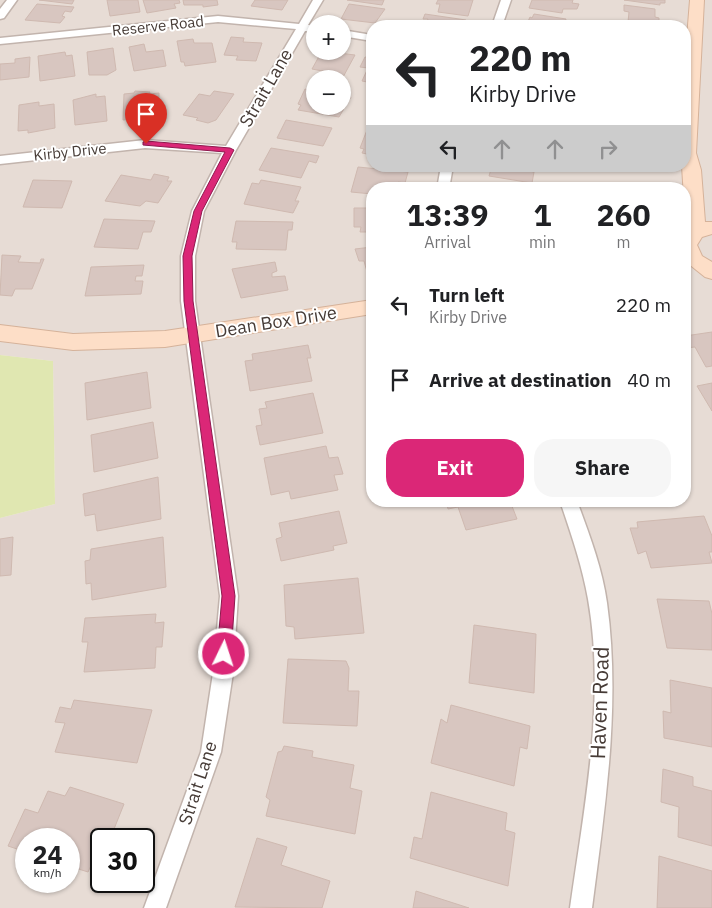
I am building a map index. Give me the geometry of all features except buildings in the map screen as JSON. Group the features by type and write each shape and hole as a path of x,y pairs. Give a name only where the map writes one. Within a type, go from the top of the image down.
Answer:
{"street":[{"path":"0,16 12,0"},
{"name":"Strait Lane","path":"313,15 318,0"},
{"path":"499,20 506,0"},
{"path":"691,54 696,0"},
{"name":"Reserve Road","path":"0,41 218,19 306,28"},
{"name":"Strait Lane","path":"155,908 211,752 223,673 228,596 188,301 188,256 198,211 230,150 306,31"},
{"path":"351,34 366,37"},
{"name":"Kirby Drive","path":"0,160 146,144 230,150"},
{"path":"691,167 695,237 694,260 712,272"},
{"path":"692,170 712,198"},
{"path":"691,270 712,272"},
{"name":"Dean Box Drive","path":"0,333 73,342 125,342 194,335 366,307"},
{"name":"Haven Road","path":"570,507 583,543 600,609 605,680 604,723 581,908"}],"shaded area":[{"path":"0,0 712,0 712,908 0,908 0,518 55,504 53,361 0,355"}],"green space":[{"path":"0,355 53,361 55,504 0,518"}],"route":[{"path":"146,144 230,150 198,211 188,256 188,301 228,596 224,654"}]}
